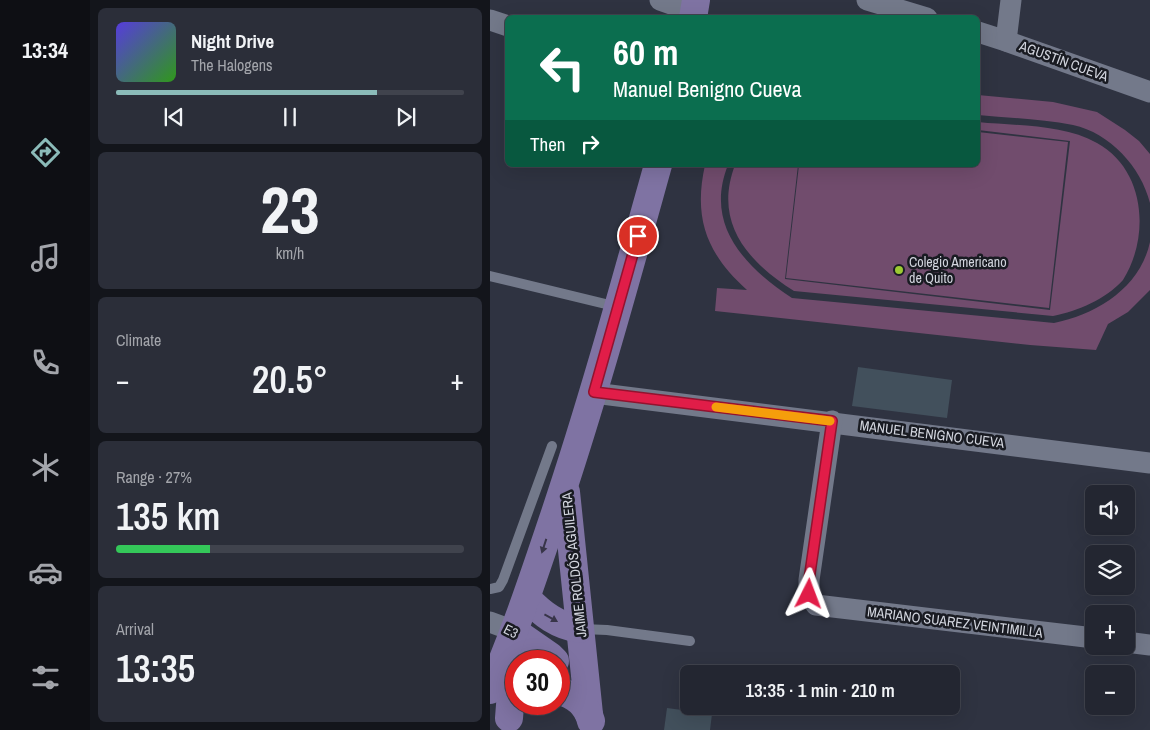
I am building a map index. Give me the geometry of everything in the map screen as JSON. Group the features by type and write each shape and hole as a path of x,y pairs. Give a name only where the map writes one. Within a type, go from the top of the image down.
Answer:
{"street":[{"path":"660,0 695,10"},
{"path":"1006,41 1012,0"},
{"path":"871,1 917,15"},
{"path":"490,20 505,25"},
{"name":"AGUSTÍN CUEVA","path":"980,33 1150,92"},
{"path":"565,483 619,307 657,167"},
{"name":"MANUEL BENIGNO CUEVA","path":"594,392 1150,463"},
{"name":"MARIANO SUAREZ VEINTIMILLA","path":"832,421 809,580 809,594 816,605 1085,637"},
{"name":"JAIME ROLDÓS AGUILERA","path":"490,690 500,638 527,598 565,483"},
{"name":"JAIME ROLDÓS AGUILERA","path":"565,483 580,629 584,715"},
{"path":"527,598 547,617 572,628 580,629"},
{"name":"E3","path":"500,638 533,650"},
{"name":"E3","path":"500,638 513,666 511,717"},
{"path":"1135,643 1150,645"},
{"path":"570,683 584,715"}],"lane":[{"path":"490,276 619,307"},
{"path":"490,589 499,587 503,580 552,446"},
{"path":"580,629 607,630 690,641"}],"shaded area":[{"path":"980,95 1053,102 1097,112 1139,141 1150,154 1150,203 1139,177 1122,154 1111,144 1087,129 1037,120 980,115"},
{"path":"980,122 1054,129 1084,137 1097,143 1113,155 1126,170 1134,187 1140,225 1132,263 1123,280 1108,293 1091,303 1053,316 794,291 777,280 749,254 739,239 732,223 728,205 729,186 734,167 798,167 785,279 1050,310 1070,141 980,130"},
{"path":"980,132 1068,142 1049,308 786,278 799,167 980,167"},
{"path":"705,167 727,167 722,187 721,207 725,225 733,242 759,273 792,298 1054,323 1086,313 1101,306 1114,296 1137,273 1145,258 1150,242 1150,290 1128,312 1108,324 1096,350 1030,345 715,311 717,288 747,290 722,263 706,234 702,219 702,184"}],"building":[{"path":"858,367 952,380 947,418 852,406"},
{"path":"667,708 680,710 680,715 712,715 710,730 664,730"}],"slow traffic":[{"path":"716,407 830,421"}],"place":[{"name":"Colegio Americano de Quito","path":"899,270"}],"route":[{"path":"638,236 594,392 832,421 809,580 809,594"}]}
